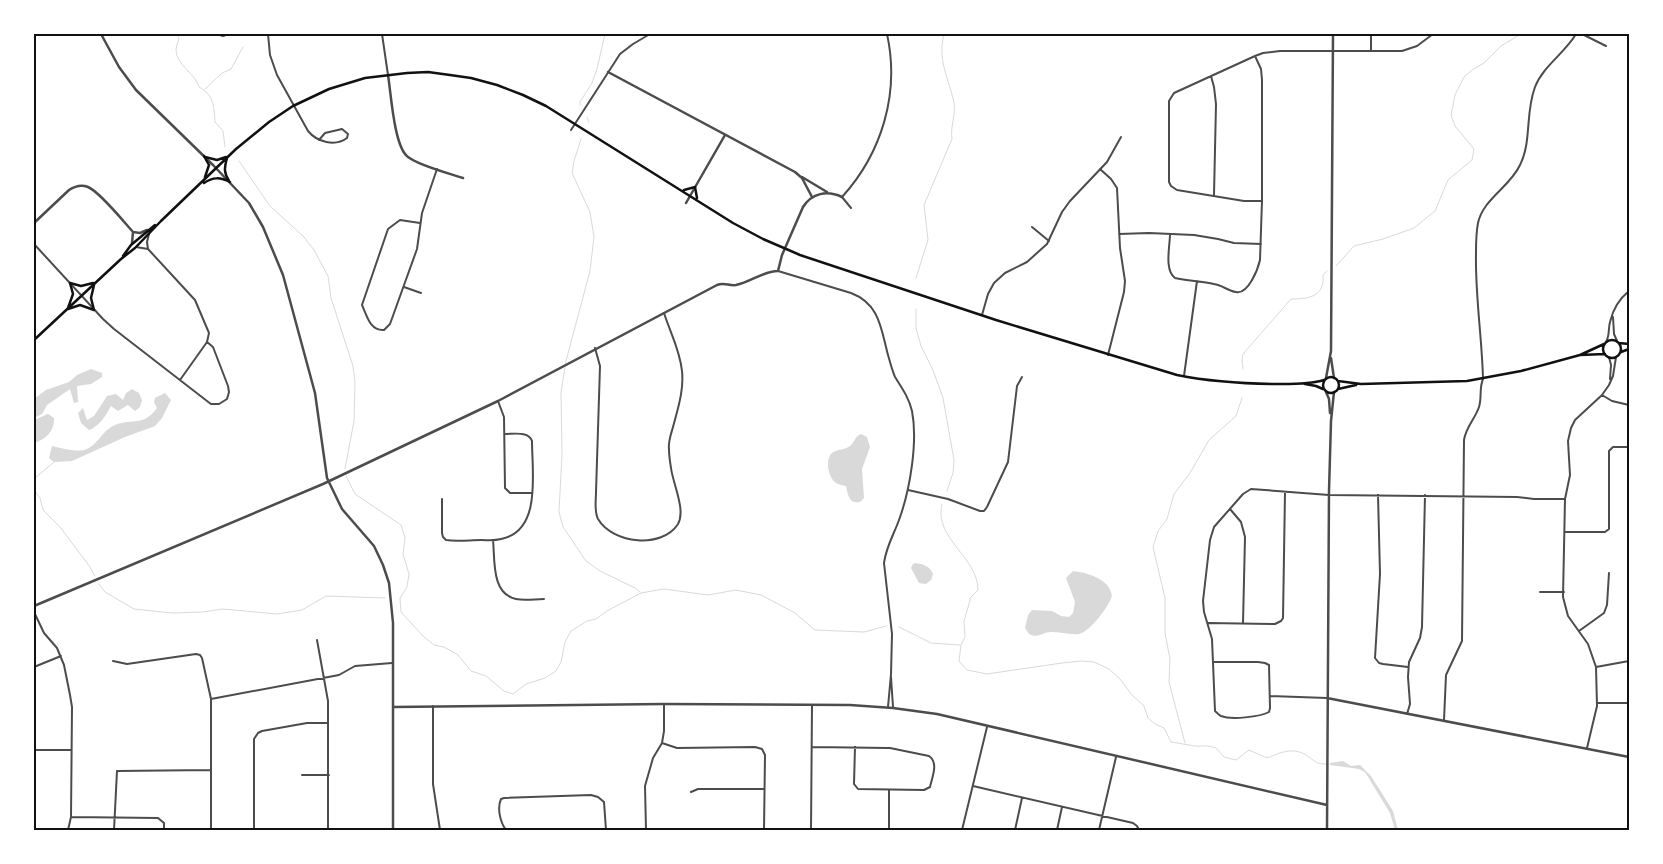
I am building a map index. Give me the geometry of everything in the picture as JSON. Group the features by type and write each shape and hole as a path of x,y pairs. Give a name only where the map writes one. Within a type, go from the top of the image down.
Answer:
{"main road":[{"path":"34,340 135,248 160,221 216,168 269,122 310,97 349,83 388,75 428,72 472,78 523,95 574,123 742,228 785,249 832,267 982,315 1108,355 1184,376 1217,381 1301,384 1316,386 1325,391 1334,392 1338,388 1361,384 1447,382 1483,379 1580,355 1611,340 1629,344"},
{"path":"204,156 217,160 228,157"},
{"path":"198,186 208,172 209,165 204,156"},
{"path":"228,157 225,174 230,182"},
{"path":"198,186 210,179 216,178 230,182"},
{"path":"683,190 694,188 698,200"},
{"path":"121,259 131,246 149,232"},
{"path":"67,309 72,294 70,283 84,286 95,283"},
{"path":"94,310 91,298 95,283"},
{"path":"67,309 80,305 94,310"},
{"path":"1618,342 1621,348 1620,353"},
{"path":"1605,343 1603,349 1609,357 1616,357 1629,349"},
{"path":"1580,355 1605,354"},
{"path":"1301,384 1334,378 1338,381 1361,384"},
{"path":"1325,379 1322,384 1325,391"},
{"path":"1338,381 1338,388"}],"street":[{"path":"101,34 119,67 136,90 230,182 255,212 283,275 315,393 328,481 342,509 374,546 389,583 392,601 394,830"},
{"path":"218,34 223,36 228,34"},
{"path":"268,34 270,55 274,68 308,131 319,140 336,142 346,140 348,134 342,129 325,133 319,140"},
{"path":"382,34 394,119 401,147 408,158 463,178"},
{"path":"571,130 620,54 650,34"},
{"path":"842,197 856,181 868,162 885,121 889,104 891,79 887,34"},
{"path":"1333,34 1331,351 1334,378"},
{"path":"1370,51 1371,34"},
{"path":"1262,201 1244,201 1177,190 1171,186 1169,182 1169,101 1174,93 1255,56 1274,51 1407,50 1417,46 1433,34"},
{"path":"1444,720 1446,675 1462,642 1464,436 1479,408 1480,386 1483,379 1476,279 1476,230 1484,208 1512,178 1520,165 1527,144 1532,99 1538,80 1576,34"},
{"path":"1582,34 1606,46"},
{"path":"1170,234 1169,270 1175,278 1217,284 1236,292 1243,291 1254,278 1258,269 1261,244 1262,201 1262,80 1261,69 1255,56"},
{"path":"608,72 828,193 842,197 851,208"},
{"path":"1211,76 1216,104 1214,195"},
{"path":"686,203 725,135"},
{"path":"982,315 988,294 994,283 1004,273 1027,262 1049,241 1062,212 1108,160 1121,137"},
{"path":"420,223 400,220 388,229 362,302 376,330 384,330 390,324 417,249 422,213 437,169"},
{"path":"1100,169 1111,179 1117,188 1119,234 1125,281 1108,355"},
{"path":"800,176 812,197"},
{"path":"34,222 69,190 76,186 83,186 93,190 133,232 134,238 131,246"},
{"path":"778,271 803,207 812,197 828,193"},
{"path":"1032,227 1049,241"},
{"path":"133,232 149,232 148,249"},
{"path":"1119,234 1170,234 1210,238 1234,243 1261,244"},
{"path":"34,244 114,330 211,404 218,404 227,399 228,386 214,348 207,342"},
{"path":"135,248 148,249 195,300 209,333 207,342 180,380"},
{"path":"34,606 328,481 498,401 718,284 736,285 766,273 778,271 855,294 867,301 874,310 892,369 907,396 912,412 912,456 908,490 902,514 884,563 892,634 888,707"},
{"path":"1184,376 1196,282"},
{"path":"404,287 421,293"},
{"path":"1605,343 1610,334 1610,320 1618,303 1629,291"},
{"path":"595,348 600,366 596,500 598,519 617,536 632,540 661,538 671,532 679,523 681,514 670,468 668,447 682,392 682,372 677,345 664,313"},
{"path":"1613,316 1614,334 1618,342"},
{"path":"1325,379 1331,351"},
{"path":"1609,357 1611,365 1610,380"},
{"path":"1587,748 1597,703 1596,667 1588,644 1568,616 1564,592 1564,499 1570,475 1567,450 1571,428 1581,413 1602,396 1609,385 1616,357"},
{"path":"908,490 948,499 980,511 984,510 1008,462 1017,386 1022,377"},
{"path":"1325,391 1329,399 1330,421 1326,830"},
{"path":"1330,421 1334,392"},
{"path":"1602,396 1612,402 1629,406"},
{"path":"498,401 504,414 506,489 510,493 532,493"},
{"path":"442,499 442,533 444,539 502,539 510,536 523,525 531,510 531,438 525,434 505,434"},
{"path":"1565,532 1605,532 1609,529 1609,451 1613,447 1629,446"},
{"path":"1213,662 1265,663 1269,665 1269,712 1262,715 1231,717 1220,716 1215,711 1212,639 1204,612 1203,601 1210,540 1214,527 1250,489 1329,495 1425,495 1564,499"},
{"path":"1208,623 1276,624 1283,618 1285,492"},
{"path":"1378,495 1380,574 1375,658 1379,663 1408,668"},
{"path":"1407,714 1410,704 1409,662 1420,638 1422,627 1425,495"},
{"path":"1230,509 1240,522 1245,537 1243,623"},
{"path":"493,540 497,578 502,591 515,599 544,599"},
{"path":"1579,631 1604,613 1607,605 1609,573"},
{"path":"1540,592 1564,592"},
{"path":"34,612 44,633 53,642 60,656 72,708 71,817 68,830"},
{"path":"317,640 328,696 328,830"},
{"path":"113,661 127,664 192,654 200,655 203,659 211,699 211,830"},
{"path":"34,667 60,656"},
{"path":"1596,667 1629,661"},
{"path":"211,699 339,675 355,666 392,663"},
{"path":"891,674 893,708"},
{"path":"1270,696 1327,698 1629,757"},
{"path":"1597,703 1629,704"},
{"path":"393,707 664,704 888,707 936,714 1326,805"},
{"path":"646,830 645,786 652,758 662,743 664,704"},
{"path":"811,830 812,705"},
{"path":"434,706 433,784 440,830"},
{"path":"254,830 254,739 256,734 262,731 307,723 328,723"},
{"path":"962,830 987,727"},
{"path":"662,743 678,748 755,747 762,749 765,755 764,830"},
{"path":"812,747 854,747 894,748 930,756 934,759 935,764 928,789 862,790 856,787 854,782 854,747"},
{"path":"34,750 71,750"},
{"path":"1099,830 1116,757"},
{"path":"114,830 117,771 211,770"},
{"path":"302,775 329,775"},
{"path":"973,786 1135,824 1139,830"},
{"path":"691,792 698,789 764,789"},
{"path":"889,790 889,830"},
{"path":"506,830 502,823 499,804 501,799 591,795 598,797 604,802 606,830"},
{"path":"1015,830 1022,798"},
{"path":"1057,830 1062,807"},
{"path":"71,817 158,818 164,823 164,830"}],"shaded area":[{"path":"91,369 102,373 102,377 91,384 77,386 78,402 74,403 70,389 47,405 42,414 34,418 34,399 46,390 69,382 77,375"},
{"path":"132,389 139,393 142,400 140,407 135,411 128,405 118,411 111,406 102,420 93,428 89,430 81,423 78,413 83,408 87,420 94,416 107,396 116,394 123,400 126,393"},
{"path":"165,393 171,400 162,418 155,426 125,437 72,461 54,462 49,458 52,446 84,450 92,446 110,427 147,418 157,408 154,402 155,398"},
{"path":"48,414 54,418 53,427 42,440 34,443 34,420"},
{"path":"861,434 867,437 870,447 862,469 864,498 860,502 853,502 847,493 846,486 837,484 833,480 829,472 828,463 832,453 850,446"},
{"path":"915,563 926,566 932,571 931,580 926,584 919,583 911,568"},
{"path":"1073,571 1091,575 1107,585 1112,596 1103,612 1088,629 1079,634 1051,632 1038,636 1029,634 1025,628 1028,615 1032,610 1052,611 1061,616 1069,617 1073,613 1075,602 1066,578"},
{"path":"1343,761 1351,766 1360,765 1371,776 1393,811 1398,830 1395,830 1390,813 1365,772 1359,769 1330,765 1330,763"}],"waterway":[{"path":"176,34 179,38 176,48 179,60 199,87 208,94 213,106 215,122 223,131 225,147"},
{"path":"580,105 597,69 605,34"},
{"path":"916,278 928,240 924,205 952,139 954,103 944,69 942,53 944,34"},
{"path":"1336,266 1354,246 1383,239 1414,228 1435,211 1448,180 1472,160 1474,149 1455,126 1451,115 1455,95 1464,77 1484,63 1501,46 1521,34"},
{"path":"205,89 222,73 231,69 243,47"},
{"path":"587,117 589,122"},
{"path":"581,139 572,173 590,212 594,237 590,271 566,361 561,392 562,454 559,512 563,527 586,561 600,571 640,592"},
{"path":"239,161 270,206 304,237 314,250 328,276 331,298 353,366 355,383 354,421 345,469"},
{"path":"1243,369 1243,354 1291,299 1309,297 1318,292 1323,282 1323,275 1327,271"},
{"path":"916,309 916,328 921,346 933,370 943,398 954,460 953,473 947,491"},
{"path":"1185,743 1169,682 1170,659 1165,633 1165,598 1153,547 1158,531 1167,519 1174,494 1190,473 1209,440 1236,416 1242,398"},
{"path":"34,479 54,462"},
{"path":"346,476 355,494 401,525 405,538 403,554 409,574 407,587 400,598 401,612 434,645 444,647 458,655 471,671 486,676 504,691 513,694 526,684 545,678 556,671 561,662 565,642 571,631 641,593 664,589 708,595 736,590 761,595 795,613 815,630 864,632 886,626"},
{"path":"34,490 40,498 43,510 60,527 95,576"},
{"path":"942,504 941,516 944,527 971,567 976,578 978,590 971,597 964,621 965,637 961,645 959,661 967,670 987,674 1062,663 1094,662 1109,669 1120,679 1132,695 1144,706 1148,718 1164,728 1171,742 1209,746 1216,748 1224,757 1236,760 1249,750 1267,758 1283,752 1293,751 1304,754 1318,763 1326,764"},
{"path":"99,584 105,592 134,609 172,613 223,609 277,614 302,610 326,596 385,598"},
{"path":"899,627 931,643 960,645"}]}
